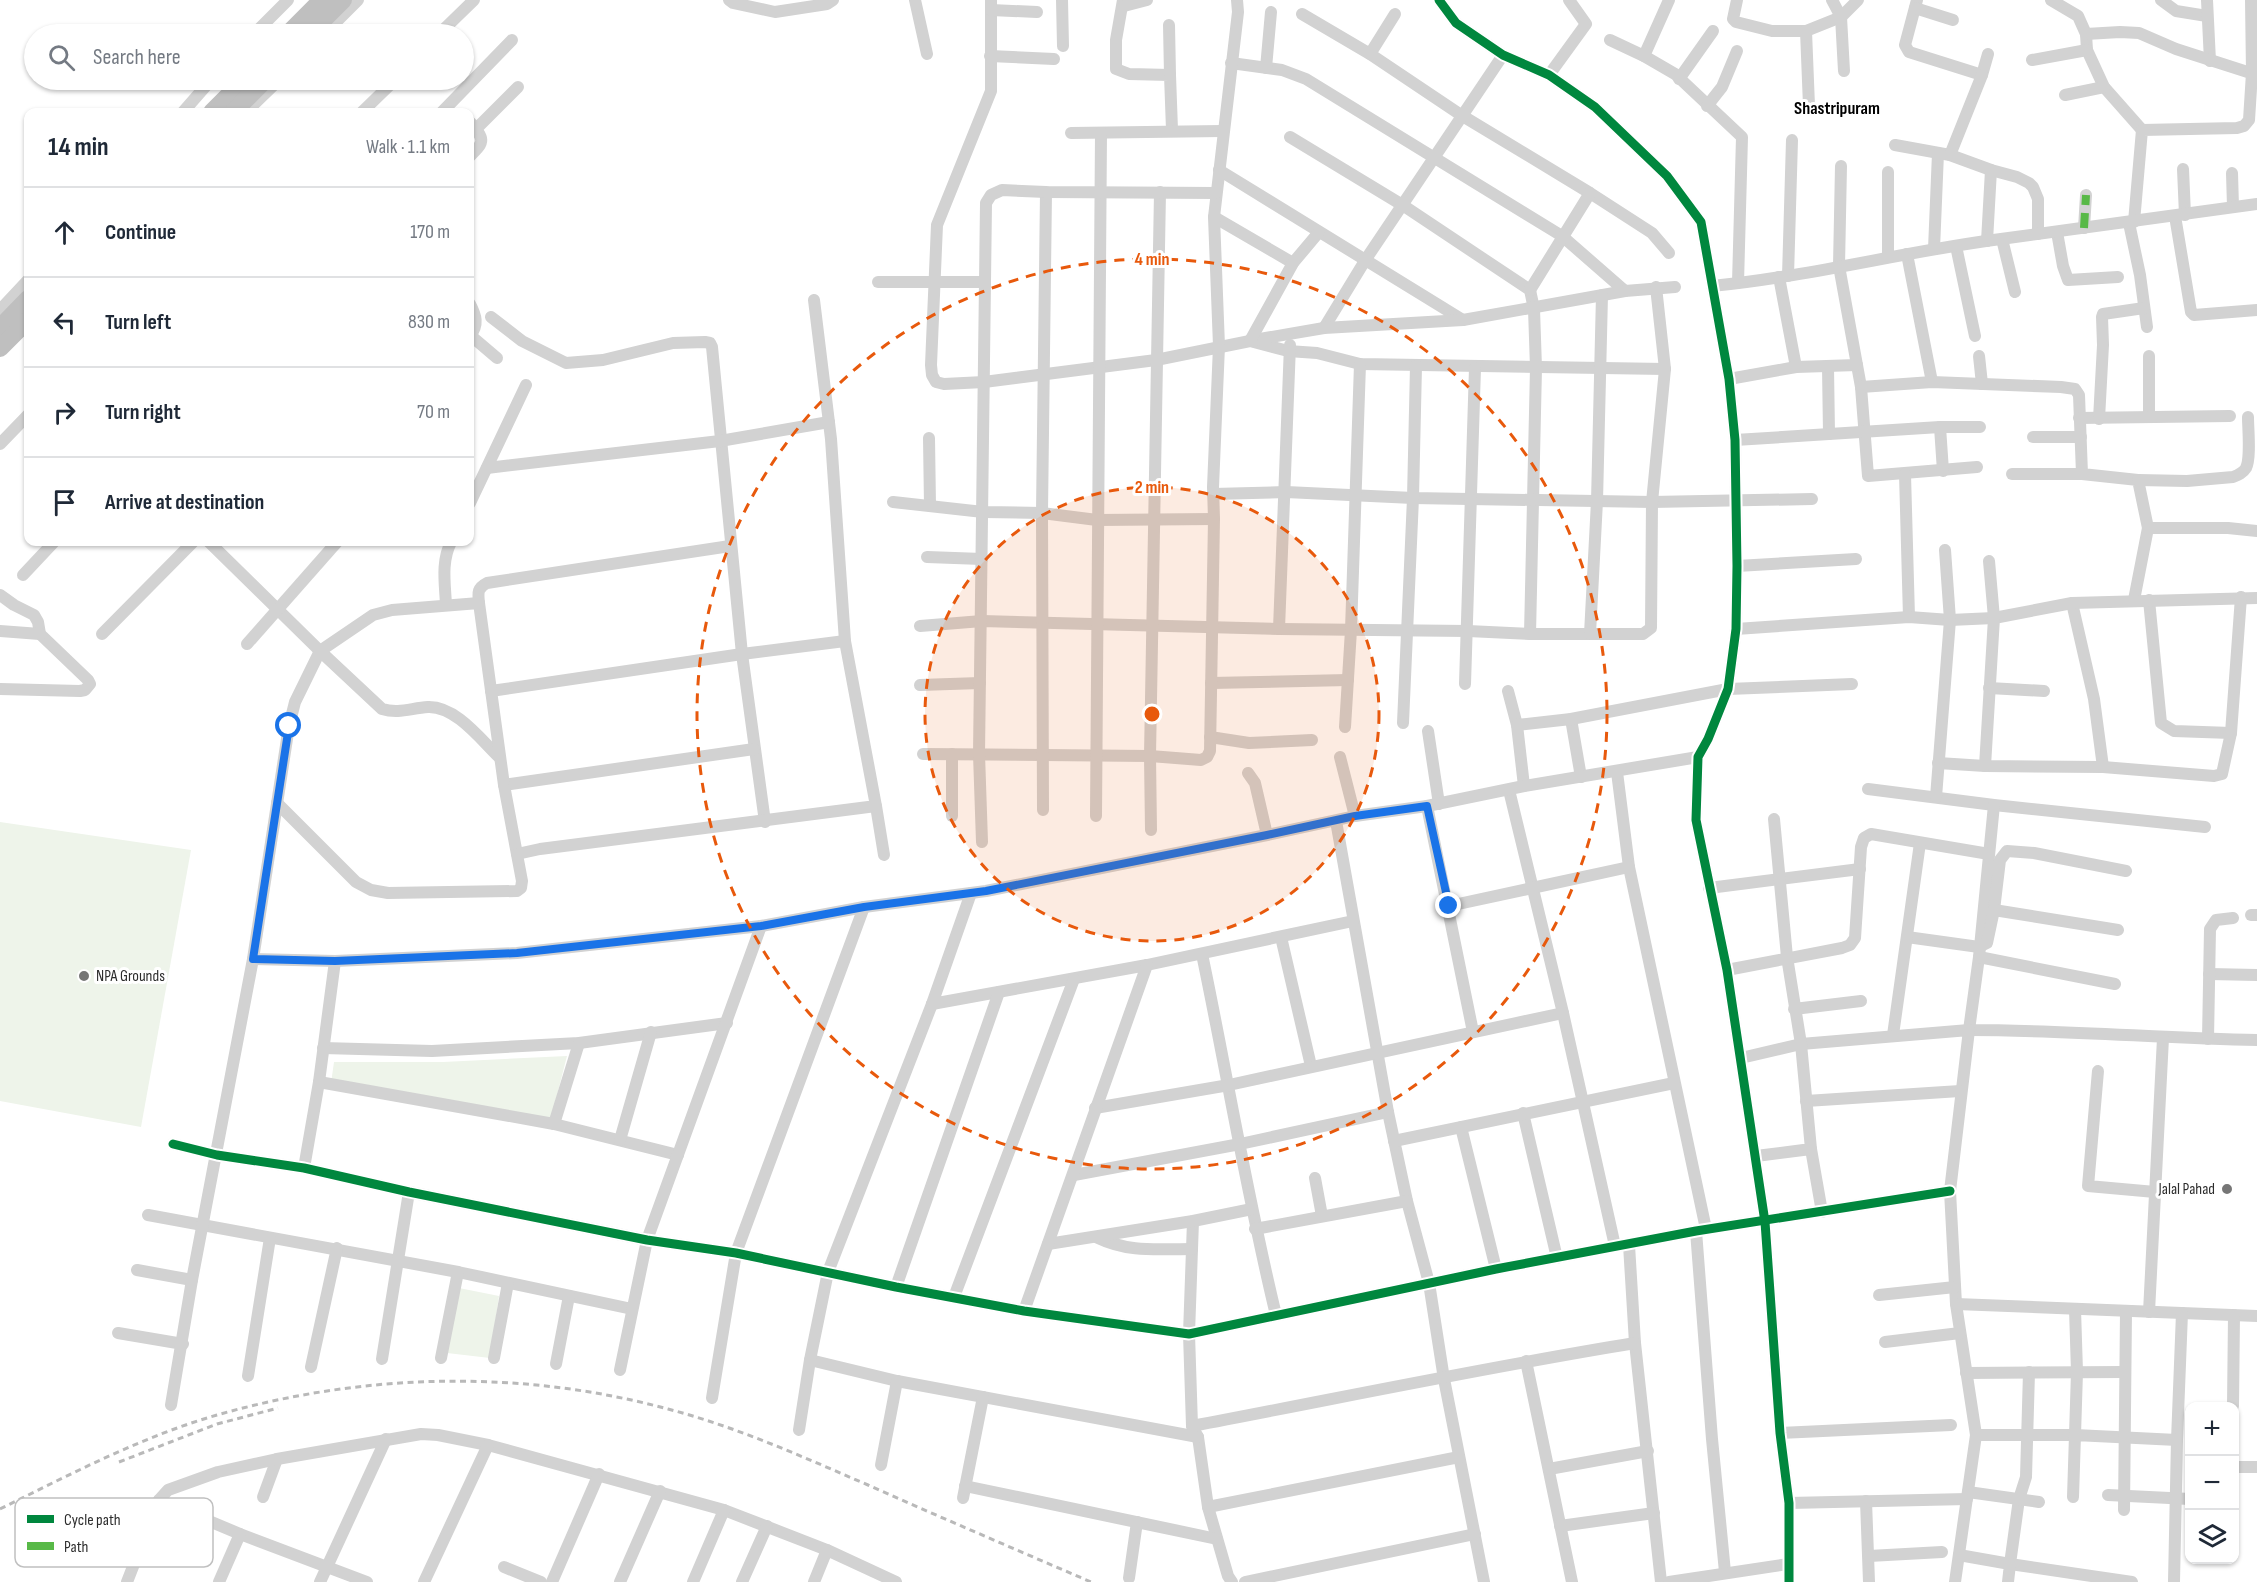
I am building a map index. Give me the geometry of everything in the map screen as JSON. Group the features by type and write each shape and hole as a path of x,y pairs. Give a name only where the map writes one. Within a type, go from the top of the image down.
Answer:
{"highway":[{"path":"298,24 322,0"},
{"path":"319,24 343,0"},
{"path":"216,108 234,90"},
{"path":"237,108 256,90"},
{"path":"0,328 24,293"},
{"path":"0,348 24,324"}],"street":[{"path":"264,24 288,0"},
{"path":"334,24 358,0"},
{"path":"450,24 474,0"},
{"path":"915,0 927,54"},
{"path":"1062,0 1063,46"},
{"path":"1148,0 1124,3 1116,40 1116,69 1130,74 1170,75"},
{"path":"923,754 1042,754 1201,759 1207,757 1210,751 1213,494 1219,346 1214,217 1222,131 1238,12 1237,0"},
{"path":"1439,0 1456,23 1503,55 1549,75 1595,107 1667,176 1701,222 1729,379 1736,440 1737,566 1736,629 1728,689 1708,739 1698,757 1696,820 1727,970 1765,1221 1780,1433 1789,1503 1789,1582"},
{"path":"1549,75 1586,24 1569,0"},
{"path":"1644,56 1669,0"},
{"path":"1737,0 1733,19 1736,22 1772,31 1806,31 1841,17 1858,0"},
{"path":"1832,0 1841,17 1844,71"},
{"path":"2051,0 2078,16 2086,34 2086,50 2104,87 2142,130 2131,222 2146,327"},
{"path":"2161,0 2176,11 2207,16"},
{"path":"2207,0 2210,61"},
{"path":"2142,130 2244,126 2249,120 2254,74 2251,0"},
{"path":"731,1 775,12 829,1"},
{"path":"1953,21 1916,4 1905,45 1909,52 1982,75"},
{"path":"1037,12 991,5 992,91 937,225 932,375 936,382 944,384 984,382 1156,360 1219,346 1324,328 1463,321 1625,291 1675,287"},
{"path":"1266,68 1271,12"},
{"path":"1302,14 1370,54 1461,115 1652,233 1669,252"},
{"path":"1370,54 1395,14"},
{"path":"1169,25 1172,130"},
{"path":"1679,79 1713,31"},
{"path":"1806,31 1809,106"},
{"path":"2086,34 2139,33 2176,49 2254,74"},
{"path":"474,87 512,40"},
{"path":"1610,40 1644,56 1679,79 1742,137 1738,283"},
{"path":"2032,60 2086,50"},
{"path":"1707,106 1722,87 1737,51"},
{"path":"1934,249 1944,154 1982,75 1988,54"},
{"path":"1324,328 1366,260 1404,206 1433,157 1503,55"},
{"path":"990,56 1054,59"},
{"path":"1230,63 1282,70 1306,79 1562,236 1625,291"},
{"path":"474,125 518,87"},
{"path":"2065,95 2104,87"},
{"path":"186,108 202,90"},
{"path":"250,108 269,90"},
{"path":"366,108 385,90"},
{"path":"457,108 472,90"},
{"path":"474,127 481,135 482,141 474,152"},
{"path":"1071,133 1222,131"},
{"path":"1096,816 1101,134"},
{"path":"1290,137 1404,206 1530,290"},
{"path":"1792,140 1784,277 1796,367"},
{"path":"1895,145 1944,154 2017,177 2033,187 2038,199 2038,234"},
{"path":"1841,166 1839,266 1861,387 1868,476 1977,467"},
{"path":"2183,169 2180,215 2191,312 2194,315 2257,310"},
{"path":"1219,170 1463,321"},
{"path":"1987,241 1991,170"},
{"path":"1888,172 1888,257"},
{"path":"2232,173 2233,207"},
{"path":"982,842 979,754 986,203 991,195 1002,190 1216,193"},
{"path":"1043,810 1042,513 1046,192"},
{"path":"1151,830 1150,756 1160,192"},
{"path":"1530,634 1536,368 1534,309 1530,290 1590,193"},
{"path":"2084,228 2086,195"},
{"path":"1712,286 1784,277 1987,241 2254,206"},
{"path":"1214,217 1293,263"},
{"path":"1250,341 1293,263 1319,232"},
{"path":"2057,232 2068,280 2118,277"},
{"path":"2002,239 2015,292"},
{"path":"1956,246 1975,336"},
{"path":"1907,254 1932,382"},
{"path":"878,282 985,282"},
{"path":"920,626 982,621 1530,634 1642,634 1651,628 1652,502 1665,369 1656,287"},
{"path":"0,310 24,290"},
{"path":"1590,634 1597,501 1602,295"},
{"path":"814,300 829,422 845,641 884,855"},
{"path":"2099,419 2103,345 2102,317 2144,308"},
{"path":"474,312 477,322 474,328"},
{"path":"491,318 522,341 567,363 603,360 673,343 710,343 742,654 765,822"},
{"path":"1279,629 1286,492 1288,351 1293,334"},
{"path":"0,359 24,335"},
{"path":"474,338 497,358"},
{"path":"1250,341 1288,351 1317,353 1360,364 1475,368 1665,369"},
{"path":"1979,356 1982,384"},
{"path":"2149,356 2149,417"},
{"path":"1345,727 1351,630 1360,364"},
{"path":"1729,379 1796,367 1857,365"},
{"path":"1403,723 1413,498 1416,366"},
{"path":"1828,367 1829,434"},
{"path":"1466,684 1475,368"},
{"path":"1861,387 1932,382 2075,389 2079,395 2082,474"},
{"path":"474,495 526,385"},
{"path":"2079,418 2230,416"},
{"path":"2012,474 2082,474 2138,480 2187,481 2233,477 2246,468 2248,417"},
{"path":"0,444 24,419"},
{"path":"487,468 720,441 829,422"},
{"path":"1736,440 1980,427"},
{"path":"1940,428 1943,471"},
{"path":"2033,437 2081,437"},
{"path":"929,438 930,506"},
{"path":"1905,474 1909,617"},
{"path":"2134,600 2148,528 2138,480"},
{"path":"1213,494 1286,492 1413,498 1652,502 1812,499"},
{"path":"893,502 982,512 1042,513 1097,520 1214,519"},
{"path":"2148,528 2228,528 2257,531"},
{"path":"23,574 50,546"},
{"path":"102,634 190,546"},
{"path":"213,546 382,709 393,712 432,707 444,710 456,716 500,758"},
{"path":"247,644 334,546"},
{"path":"446,605 444,566 449,546"},
{"path":"277,803 356,882 371,890 388,893 517,891 521,888 522,881 500,758 478,590 487,583 730,546"},
{"path":"1936,797 1950,620 1945,549"},
{"path":"927,557 982,559"},
{"path":"1737,566 1856,559"},
{"path":"1985,766 1994,618 1989,561"},
{"path":"0,594 14,605 34,615 40,634 88,680 89,687 80,691 0,689"},
{"path":"1938,763 1985,766 2103,767 2214,776 2222,774 2231,733 2241,597"},
{"path":"1736,629 1909,617 1950,620 1994,618 2072,603 2257,598"},
{"path":"2149,600 2161,723 2174,731 2231,733"},
{"path":"171,1405 192,1280 253,959 289,726 295,702 320,651 373,615 392,610 479,603"},
{"path":"2072,603 2094,699 2103,767"},
{"path":"0,631 40,634"},
{"path":"491,691 845,641"},
{"path":"1211,683 1348,680"},
{"path":"920,685 980,683"},
{"path":"1516,725 1571,719 1728,689 1852,684"},
{"path":"1989,688 2044,691"},
{"path":"1508,691 1516,725 1524,786"},
{"path":"1571,719 1581,777"},
{"path":"1428,731 1433,805 1473,1032"},
{"path":"1210,738 1249,743 1312,740"},
{"path":"504,784 754,749"},
{"path":"952,754 952,816"},
{"path":"1340,757 1355,816"},
{"path":"253,959 335,961 517,953 761,926 864,907 971,893 1355,816 1433,805 1524,786 1698,757"},
{"path":"1617,772 1629,867 1674,1083 1701,1230 1719,1576"},
{"path":"1248,773 1255,783 1267,835"},
{"path":"1868,789 2205,827"},
{"path":"1509,790 1563,1013 1615,1246"},
{"path":"1955,1582 1976,1435 1956,1304 1950,1191 1994,805"},
{"path":"517,854 540,849 876,806"},
{"path":"1774,819 1786,957 1802,1044 1811,1149 1822,1212"},
{"path":"1335,821 1388,1112 1407,1201 1429,1283 1444,1379 1484,1582"},
{"path":"1727,970 1850,945 1855,938 1861,846 1864,838 1871,834 1989,854"},
{"path":"1893,1035 1920,843"},
{"path":"1979,952 1987,943 2003,853 2007,851 2034,853 2126,871"},
{"path":"1449,906 1629,867"},
{"path":"1709,888 1860,869"},
{"path":"799,1430 810,1360 828,1272 932,1004 971,893"},
{"path":"712,1398 736,1253 864,907"},
{"path":"1994,910 2118,930"},
{"path":"2208,1039 2212,924 2216,920 2233,918"},
{"path":"932,1004 1147,965 1353,921"},
{"path":"620,1370 646,1240 761,926"},
{"path":"1281,937 1311,1066"},
{"path":"1907,937 2115,984"},
{"path":"1202,954 1255,1229 1276,1315"},
{"path":"304,1168 320,1082 335,961"},
{"path":"1024,1311 1147,965"},
{"path":"2209,974 2257,975"},
{"path":"954,1297 1074,979"},
{"path":"896,1287 999,992"},
{"path":"1794,1009 1861,1000"},
{"path":"1095,1108 1229,1085 1563,1013"},
{"path":"323,1048 432,1051 579,1043 727,1023"},
{"path":"1741,1058 1802,1044 1969,1030 2046,1030 2163,1038 2257,1040"},
{"path":"620,1140 651,1032"},
{"path":"2148,1312 2163,1038"},
{"path":"554,1124 579,1043"},
{"path":"2098,1071 2088,1186 2155,1192"},
{"path":"320,1082 554,1124 678,1155"},
{"path":"1394,1142 1461,1126 1674,1083"},
{"path":"1806,1101 1960,1091"},
{"path":"1074,1175 1240,1144 1388,1112"},
{"path":"1523,1113 1557,1258"},
{"path":"1461,1126 1496,1269"},
{"path":"173,1144 217,1155 304,1168 409,1192 646,1240 736,1253 1024,1311 1189,1334 1615,1246 1701,1230 1950,1191"},
{"path":"1756,1156 1811,1149"},
{"path":"1315,1178 1322,1216"},
{"path":"382,1359 409,1192"},
{"path":"1255,1229 1407,1201"},
{"path":"1048,1244 1193,1221 1251,1209"},
{"path":"148,1215 336,1248 632,1309"},
{"path":"1193,1221 1189,1334 1195,1432 1208,1508 1228,1576 1232,1582"},
{"path":"1096,1237 1114,1246 1125,1248 1192,1249"},
{"path":"248,1376 270,1238"},
{"path":"1629,1245 1635,1343 1661,1582"},
{"path":"311,1367 336,1248"},
{"path":"137,1270 192,1280"},
{"path":"441,1358 458,1272"},
{"path":"494,1358 508,1283"},
{"path":"1878,1295 1955,1287"},
{"path":"556,1364 569,1296"},
{"path":"1956,1304 2257,1316"},
{"path":"2073,1497 2078,1372 2075,1309"},
{"path":"2124,1510 2126,1311"},
{"path":"2174,1582 2182,1313"},
{"path":"2233,1402 2234,1315"},
{"path":"118,1333 183,1344"},
{"path":"1885,1342 1960,1333"},
{"path":"810,1360 897,1381 1195,1432 1526,1361 1635,1343"},
{"path":"1526,1361 1572,1582"},
{"path":"2008,1582 2019,1499 2026,1477 2029,1372"},
{"path":"1966,1373 2124,1372"},
{"path":"881,1465 897,1381"},
{"path":"984,1397 964,1492 1137,1522 1217,1539"},
{"path":"1780,1433 1951,1425"},
{"path":"161,1498 168,1490 218,1472 386,1439 421,1434 438,1435 488,1445 599,1474 724,1510 827,1550 878,1578 896,1582"},
{"path":"1976,1435 2075,1435 2177,1440"},
{"path":"320,1582 386,1439"},
{"path":"424,1582 488,1445"},
{"path":"1549,1469 1648,1451"},
{"path":"1208,1508 1459,1457"},
{"path":"263,1497 277,1459"},
{"path":"2239,1467 2257,1467"},
{"path":"552,1582 599,1474"},
{"path":"620,1582 660,1491"},
{"path":"2108,1495 2185,1499"},
{"path":"1789,1503 1968,1496 2039,1502"},
{"path":"1866,1501 1869,1582"},
{"path":"693,1582 724,1510"},
{"path":"1560,1526 1654,1513"},
{"path":"1129,1578 1137,1522"},
{"path":"213,1523 367,1582"},
{"path":"742,1582 767,1526"},
{"path":"219,1582 240,1534"},
{"path":"1245,1582 1475,1534"},
{"path":"814,1582 827,1550"},
{"path":"1869,1556 1942,1552"},
{"path":"1959,1555 2010,1564 2054,1576 2132,1582"},
{"path":"1669,1582 1788,1564"},
{"path":"127,1582 133,1567"},
{"path":"504,1567 541,1582"}],"shaded area":[{"name":"NPA Grounds","path":"0,822 191,850 141,1127 0,1101"},
{"path":"567,1056 549,1126 331,1083 334,1062 443,1062"},
{"path":"459,1288 499,1296 490,1358 447,1353"}],"railway":[{"path":"23,1498 161,1434 217,1415 273,1401 385,1384 442,1381 499,1382 556,1387 612,1396 694,1416 770,1443 1091,1582"},
{"path":"119,1462 217,1424 278,1408"},
{"path":"0,1509 15,1502"}],"marked path":[{"path":"2084,228 2086,195"}],"cycle path":[{"path":"1439,0 1456,23 1503,55 1549,75 1595,107 1667,176 1701,222 1729,379 1735,440 1737,566 1736,629 1728,689 1708,739 1698,757 1696,820 1727,970 1765,1222 1780,1433 1789,1503 1789,1582"},
{"path":"173,1144 217,1155 304,1168 409,1192 647,1240 736,1253 1024,1311 1189,1334 1496,1269 1696,1231 1950,1191"}],"place":[{"name":"NPA Grounds","path":"84,976"},
{"name":"Jalal Pahad","path":"2227,1189"}],"district":[{"name":"Shastripuram","path":"1837,108"}],"route":[{"path":"289,726 253,959 335,961 517,953 761,926 864,907 986,891 1355,816 1427,806 1449,906"}]}
